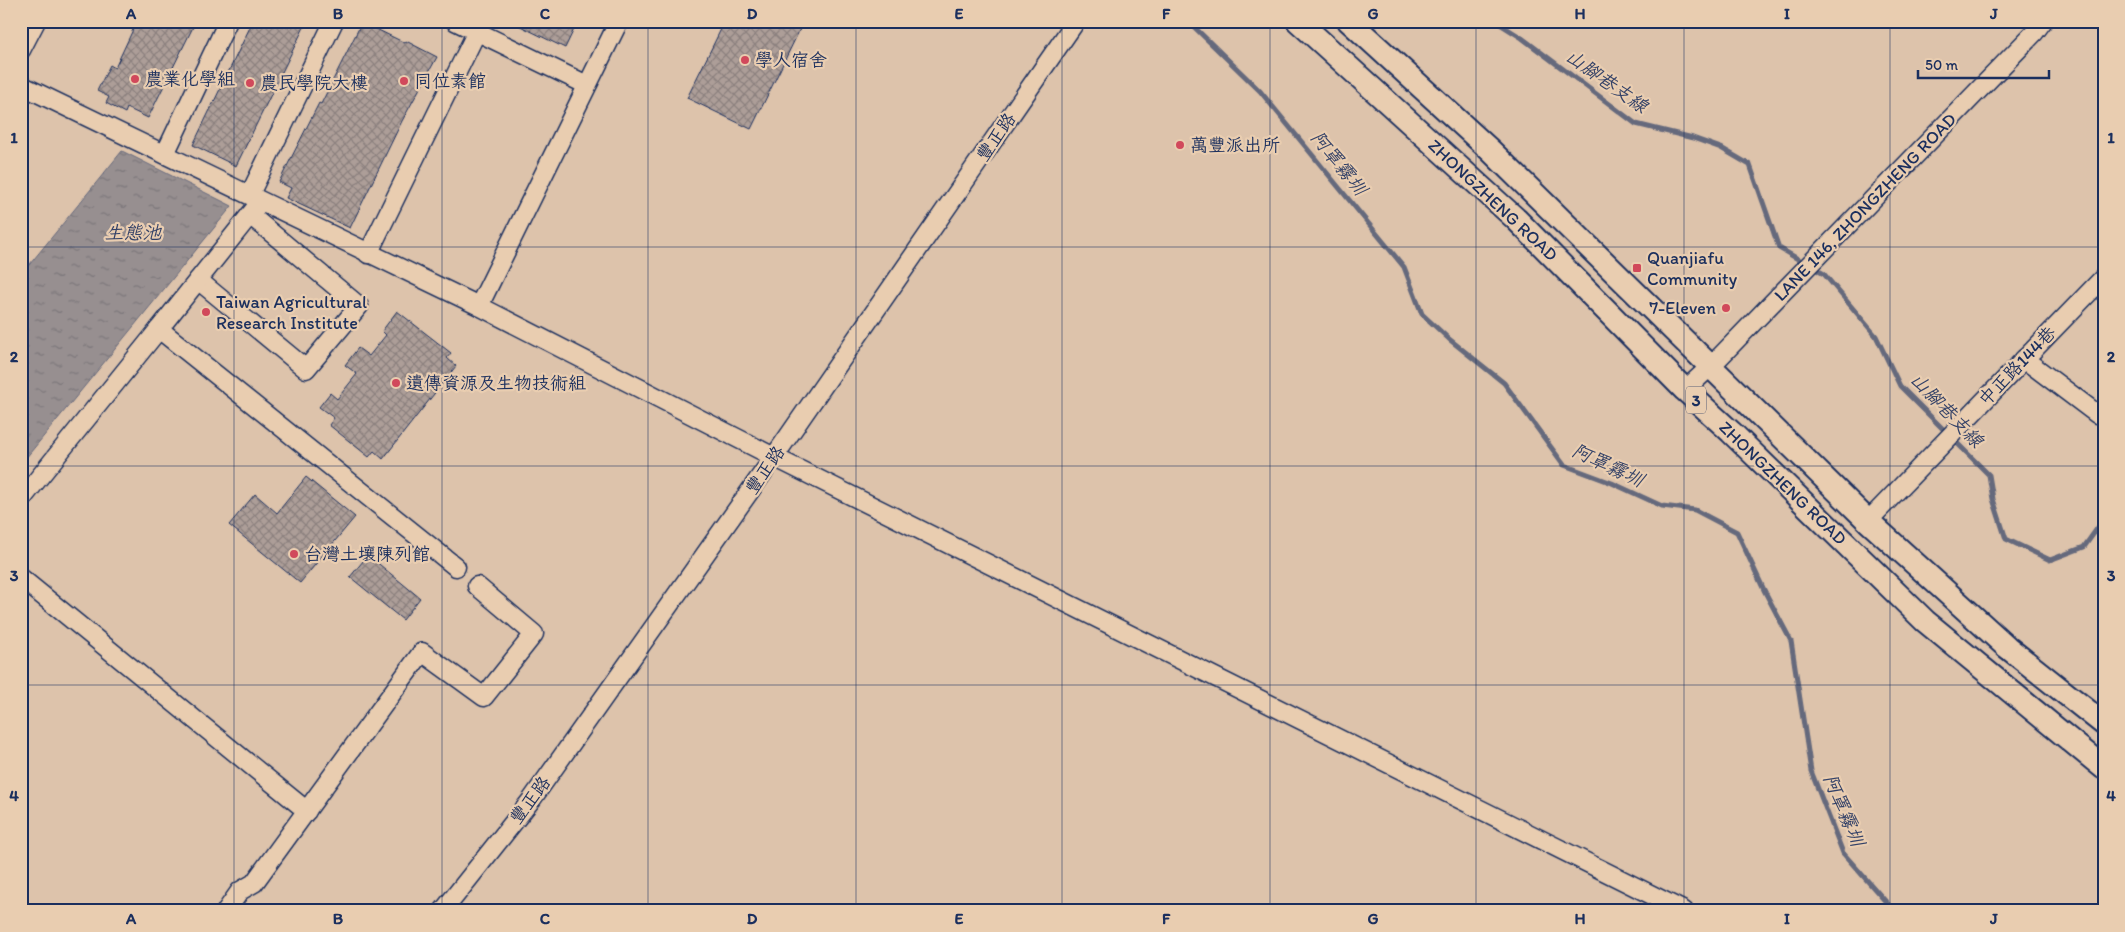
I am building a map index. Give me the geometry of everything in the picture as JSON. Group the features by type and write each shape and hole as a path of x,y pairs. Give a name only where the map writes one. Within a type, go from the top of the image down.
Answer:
{"main road":[{"name":"ZHONGZHENG ROAD","path":"1298,21 1516,219 1685,390 1731,432 1925,621 2104,768"},
{"name":"ZHONGZHENG ROAD","path":"1349,21 1490,150 1868,521 2007,647 2104,724"}],"street":[{"path":"21,50 36,21"},
{"path":"165,154 228,21"},
{"path":"21,500 250,215 256,197 334,21"},
{"path":"455,21 479,26 587,85"},
{"path":"479,306 619,21"},
{"name":"豐正路","path":"443,911 532,800 774,457 1076,21"},
{"name":"LANE 146, ZHONGZHENG ROAD","path":"1685,390 1711,366 2034,33 2042,21"},
{"path":"368,254 479,26"},
{"path":"21,85 479,306 774,457 1684,911"},
{"path":"198,280 306,369 359,306 250,215"},
{"name":"中正路144巷","path":"1868,521 2102,281"},
{"path":"159,329 456,567"},
{"path":"2024,359 2097,414 2104,411"},
{"path":"21,578 307,811"},
{"path":"226,911 240,891 254,883 422,652 484,697 534,634 477,586"}],"water":[{"name":"生態池","path":"122,151 232,206 21,464 21,275"}],"building":[{"name":"農業化學組","path":"137,21 196,21 148,118 127,108 125,113 106,103 109,97 97,91 110,65 115,68"},
{"name":"農民學院大樓","path":"253,21 307,21 236,166 193,145"},
{"path":"510,21 578,21 565,48"},
{"name":"學人宿舍","path":"725,21 804,21 751,129 687,98"},
{"path":"362,22 437,57 402,121 350,228 286,198 291,188 279,182"},
{"name":"遺傳資源及生物技術組","path":"397,311 451,353 447,358 456,366 383,459 374,451 369,457 329,425 334,418 319,407 330,393 337,399 357,374 345,365 358,348 369,356 386,335 382,331"},
{"name":"台灣土壤陳列館","path":"306,477 355,517 300,583 229,525 255,494 277,513"},
{"path":"368,555 420,598 403,620 350,577"}],"waterway":[{"name":"阿罩霧圳","path":"1188,21 1260,91 1404,267 1422,314 1449,339 1504,383 1564,465 1612,483 1662,506 1695,510 1737,532 1764,590 1791,641 1811,771 1843,853 1894,911"},
{"name":"山腳巷支線","path":"1495,21 1522,38 1636,124 1693,138 1721,148 1750,165 1779,248 1824,274 1876,336 1900,386 1989,475 1993,499 2006,539 2050,560 2084,547 2104,519"}],"place":[{"name":"學人宿舍","path":"745,60"},
{"name":"農業化學組","path":"135,79"},
{"name":"同位素館","path":"404,81"},
{"name":"農民學院大樓","path":"250,83"},
{"name":"萬豐派出所","path":"1180,145"},
{"name":"Quanjiafu Community","path":"1637,268"},
{"name":"7-Eleven","path":"1726,308"},
{"name":"Taiwan Agricultural Research Institute","path":"206,312"},
{"name":"遺傳資源及生物技術組","path":"396,383"},
{"name":"台灣土壤陳列館","path":"294,554"}]}
